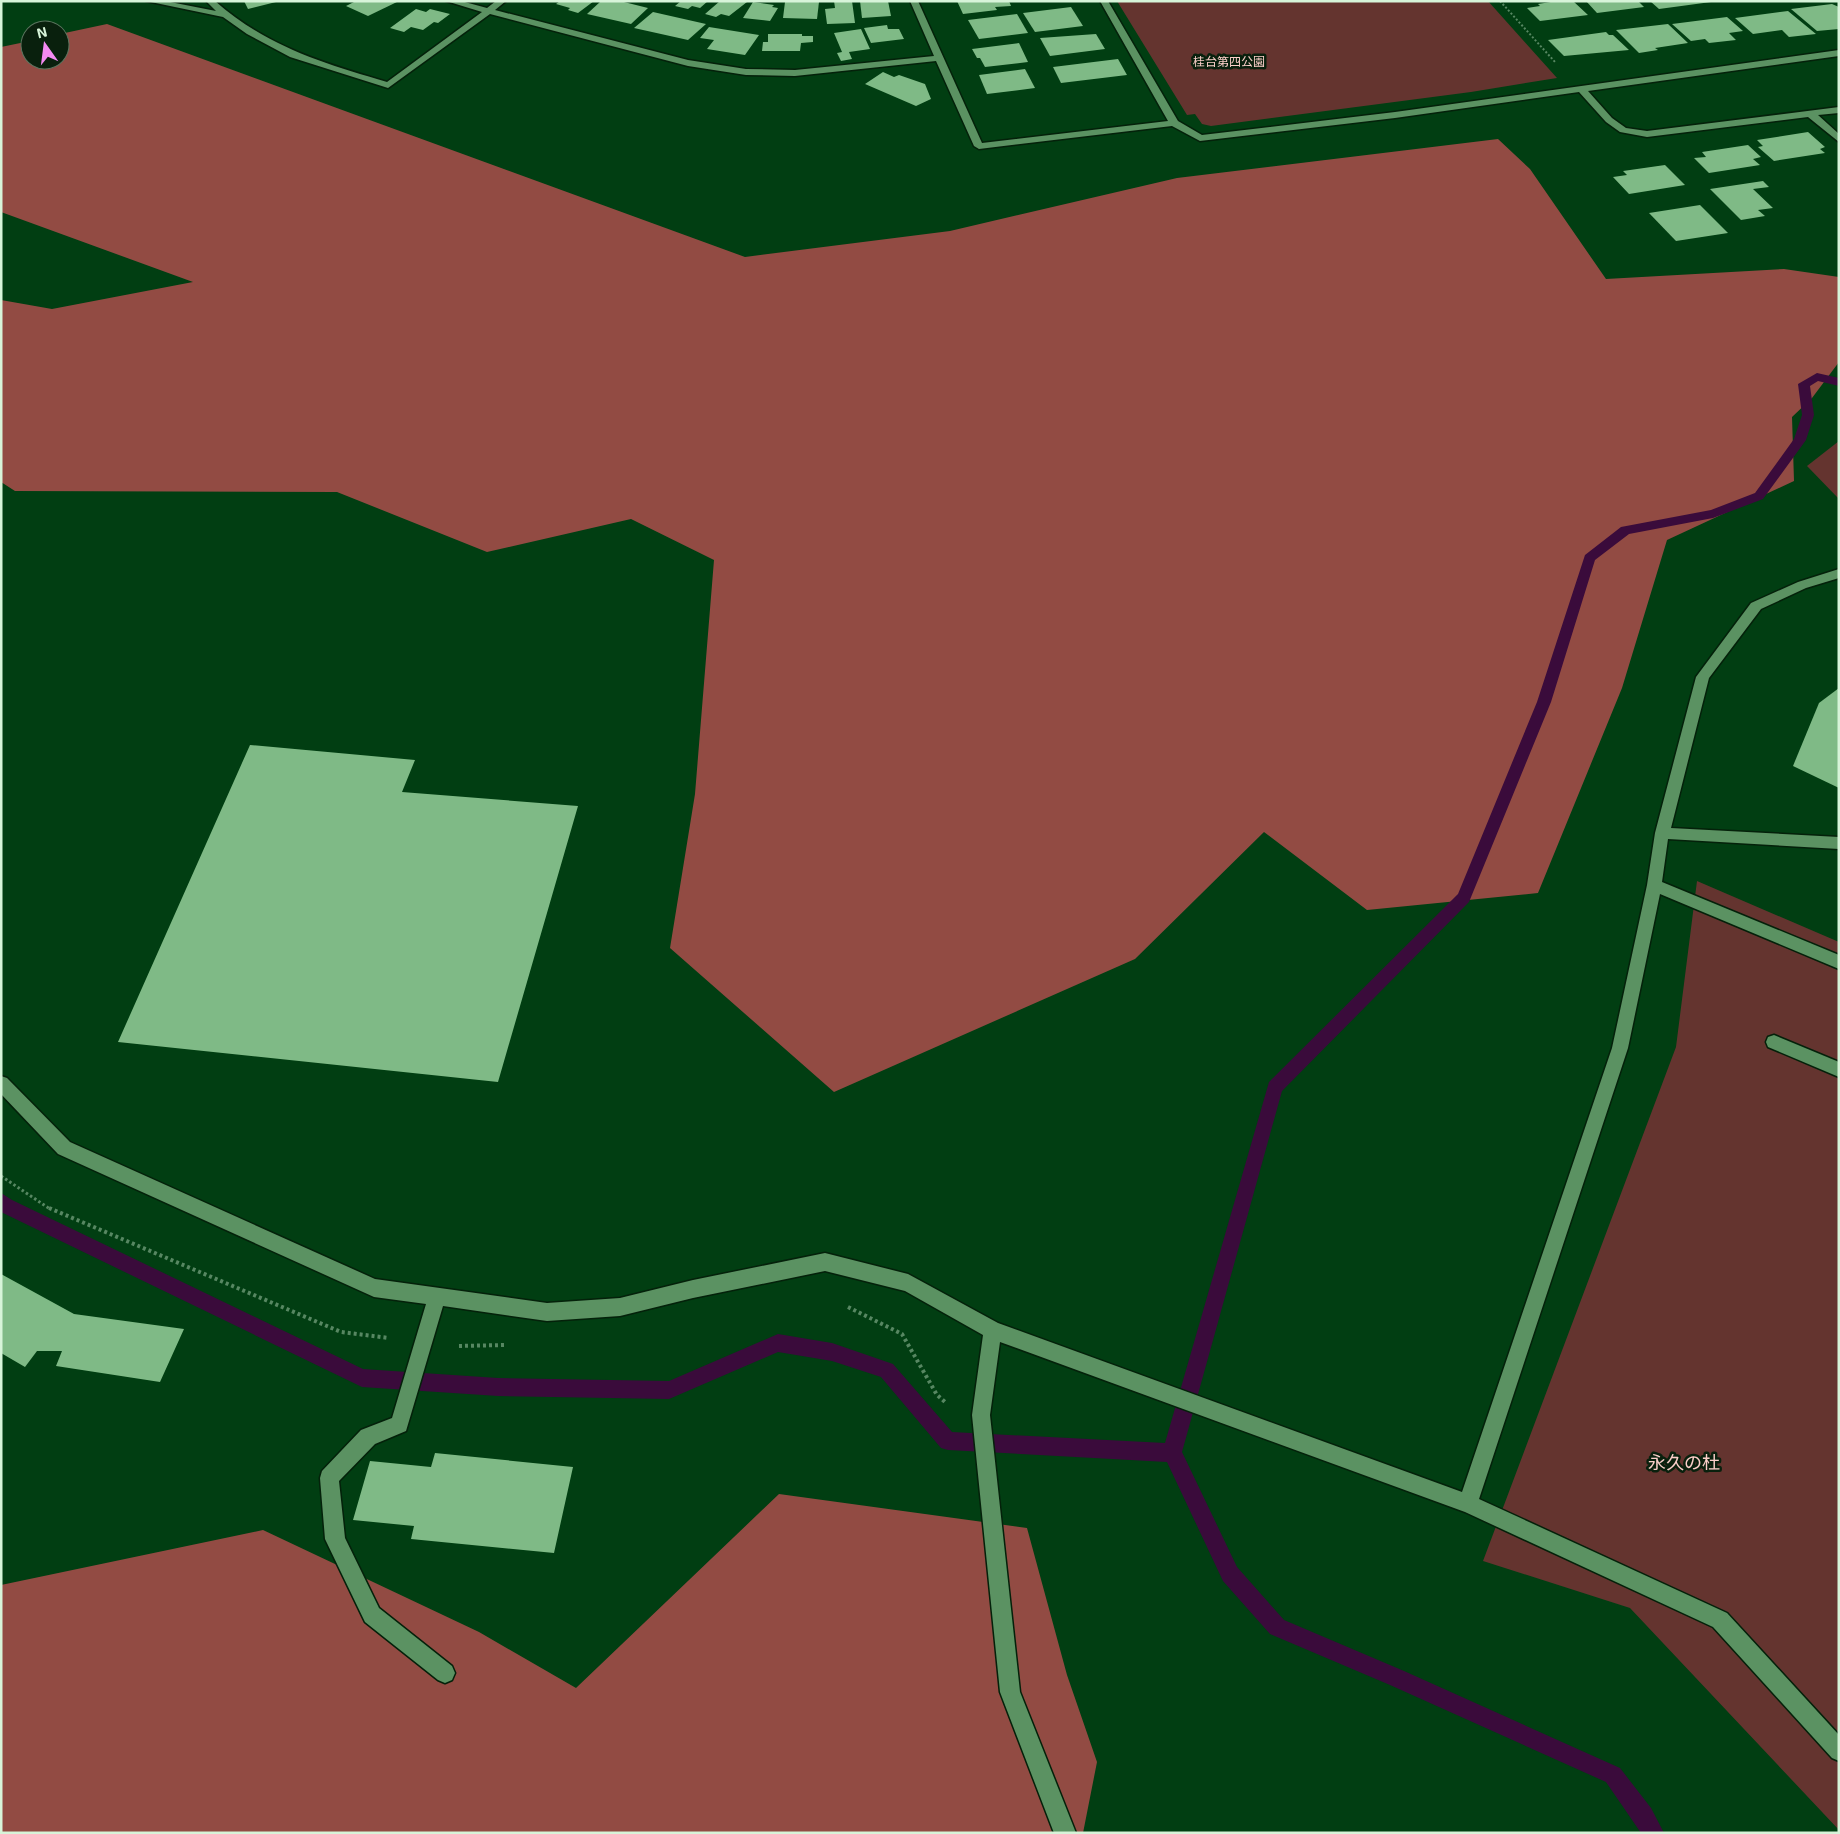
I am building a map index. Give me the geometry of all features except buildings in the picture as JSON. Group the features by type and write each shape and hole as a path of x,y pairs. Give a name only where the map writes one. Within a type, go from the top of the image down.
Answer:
{"street":[{"path":"150,1 224,15"},
{"path":"210,1 224,15 249,33 305,61 388,85 502,1"},
{"path":"450,1 488,13 688,63 746,72 795,73 940,58"},
{"path":"914,1 979,146 1174,123"},
{"path":"1104,1 1174,123 1200,138 1395,115 1839,53"},
{"path":"1580,88 1609,120 1623,130 1647,134 1839,110"},
{"path":"1811,114 1839,139"},
{"path":"1468,1504 1620,1048 1654,885 1662,833 1703,677 1756,606 1802,585 1839,573"},
{"path":"1662,833 1839,843"},
{"path":"1654,885 1839,962"},
{"path":"1774,1042 1839,1070"},
{"path":"1,1084 64,1148 374,1288 547,1312 620,1307 693,1289 825,1262 908,1283 993,1330 1468,1504 1720,1620 1839,1751"},
{"path":"437,1297 399,1424 368,1436 329,1478 335,1539 372,1615 446,1672"},
{"path":"993,1330 981,1415 1010,1692 1065,1833"}],"path":[{"path":"1500,1 1580,88"}],"green space":[{"name":"桂台第四公園","path":"1117,1 1488,1 1557,78 1471,92 1211,126 1202,124 1195,114 1187,115"},
{"path":"1839,441 1839,499 1807,466"},
{"name":"永久の杜","path":"1697,881 1839,942 1839,1830 1630,1608 1483,1561 1676,1047"}],"shaded area":[{"path":"107,24 745,257 950,231 1177,178 1498,139 1530,169 1606,279 1784,269 1839,277 1839,362 1812,398 1792,417 1794,481 1667,540 1622,688 1538,893 1367,910 1264,832 1135,959 834,1092 670,948 695,794 714,560 631,519 487,552 337,492 15,491 1,482 1,300 52,309 193,282 1,212 1,47 20,43 20,70 70,70 70,32"},
{"path":"779,1494 1027,1528 1067,1675 1097,1762 1083,1833 1,1833 1,1585 263,1530 479,1632 576,1688"}],"waterway":[{"path":"1172,1453 1275,1087 1464,898 1544,702 1589,558 1625,530 1713,514 1759,496 1800,440 1808,415 1804,384 1817,377 1839,382"},
{"path":"1,1201 6,1206 362,1378 498,1387 669,1390 778,1343 832,1352 887,1370 948,1441 1172,1453"},
{"path":"1172,1453 1230,1574 1277,1627 1397,1678 1613,1775 1653,1833"}]}
